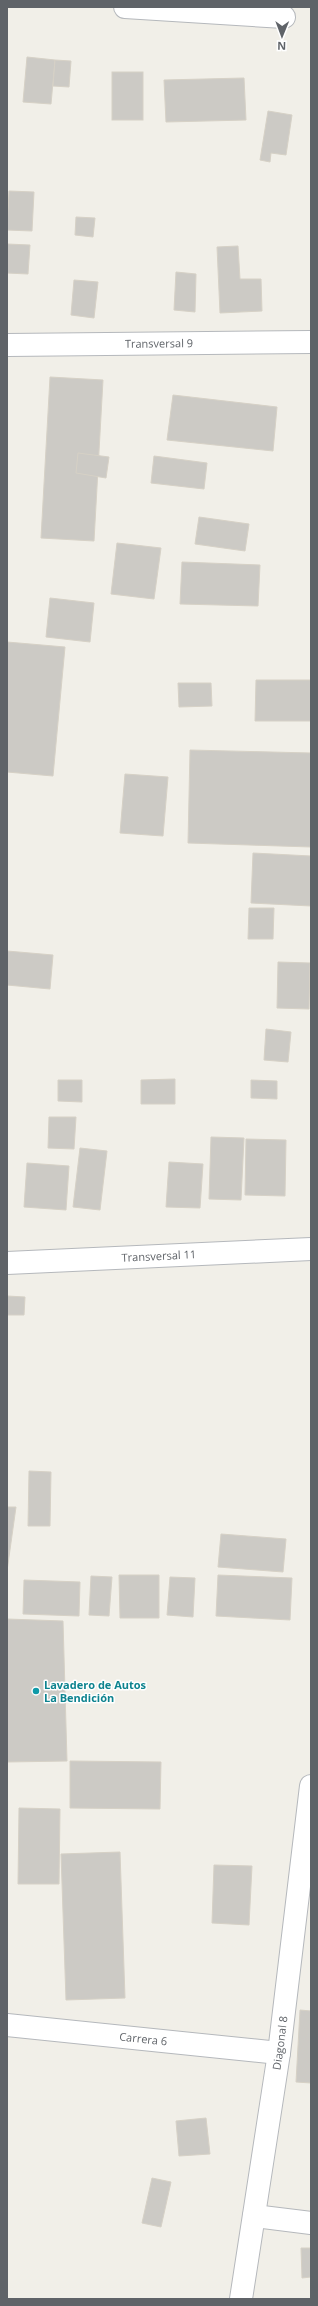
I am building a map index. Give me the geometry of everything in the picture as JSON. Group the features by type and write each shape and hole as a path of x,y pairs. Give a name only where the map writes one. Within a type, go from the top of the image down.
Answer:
{"street":[{"path":"125,7 284,17"},
{"name":"Transversal 9","path":"7,345 311,342"},
{"name":"Transversal 11","path":"7,1263 311,1249"},
{"name":"Diagonal 8","path":"241,2299 279,2053 311,1786"},
{"name":"Carrera 6","path":"7,2026 279,2053"},
{"path":"254,2216 311,2223"}],"building":[{"path":"27,57 55,60 51,104 23,102"},
{"path":"55,60 71,61 69,87 53,86"},
{"path":"112,72 143,72 143,120 112,120"},
{"path":"244,78 246,120 166,122 164,80"},
{"path":"268,111 292,115 286,155 271,153 270,162 260,160"},
{"path":"9,191 34,192 32,231 7,230"},
{"path":"76,217 95,218 93,237 75,235"},
{"path":"7,244 30,245 28,274 7,273"},
{"path":"238,246 240,279 261,279 262,311 220,313 217,247"},
{"path":"176,272 196,274 195,312 174,310"},
{"path":"74,280 98,282 94,318 71,315"},
{"path":"50,377 103,380 94,541 41,538"},
{"path":"173,395 277,407 273,451 167,440"},
{"path":"78,453 109,457 106,478 76,473"},
{"path":"154,456 207,463 204,489 151,483"},
{"path":"199,517 249,524 245,551 195,544"},
{"path":"117,543 161,548 154,599 111,594"},
{"path":"182,562 260,565 258,606 180,604"},
{"path":"50,598 94,603 90,642 46,637"},
{"path":"7,642 65,647 53,776 7,772"},
{"path":"256,680 311,680 311,721 255,721"},
{"path":"178,683 211,683 212,706 179,707"},
{"path":"190,750 311,753 311,847 188,843"},
{"path":"125,774 168,777 163,836 120,833"},
{"path":"253,853 311,856 311,906 251,903"},
{"path":"249,908 274,908 273,939 248,939"},
{"path":"7,951 53,955 50,989 7,985"},
{"path":"278,962 310,963 309,1009 277,1008"},
{"path":"266,1029 291,1032 288,1062 264,1060"},
{"path":"175,1079 175,1104 141,1104 141,1080"},
{"path":"58,1080 82,1080 82,1102 58,1101"},
{"path":"251,1080 277,1081 277,1099 251,1098"},
{"path":"49,1117 76,1117 74,1149 48,1148"},
{"path":"211,1137 244,1138 241,1200 209,1199"},
{"path":"246,1139 286,1140 285,1196 245,1195"},
{"path":"80,1148 107,1151 100,1210 73,1207"},
{"path":"169,1162 203,1164 200,1208 166,1207"},
{"path":"27,1163 69,1166 66,1210 24,1207"},
{"path":"7,1296 25,1297 24,1315 7,1315"},
{"path":"29,1471 51,1472 50,1526 28,1526"},
{"path":"7,1507 16,1507 7,1571"},
{"path":"221,1534 286,1539 283,1572 218,1567"},
{"path":"119,1575 159,1575 159,1618 120,1618"},
{"path":"218,1575 292,1578 290,1620 216,1616"},
{"path":"91,1576 112,1577 109,1616 89,1615"},
{"path":"170,1577 195,1578 193,1617 167,1615"},
{"path":"24,1580 80,1582 79,1616 23,1614"},
{"name":"Lavadero de Autos La Bendición","path":"7,1619 63,1621 67,1761 7,1762"},
{"path":"70,1761 161,1762 160,1809 70,1808"},
{"path":"19,1808 60,1809 59,1884 18,1884"},
{"path":"120,1852 125,1998 66,2000 61,1854"},
{"path":"214,1865 252,1866 249,1925 212,1923"},
{"path":"300,2010 311,2011 311,2083 296,2082"},
{"path":"206,2118 210,2154 179,2156 176,2121"},
{"path":"152,2178 171,2182 161,2227 142,2223"},
{"path":"301,2248 311,2248 311,2277 302,2278"}],"place":[{"name":"Lavadero de Autos La Bendición","path":"36,1691"}]}
